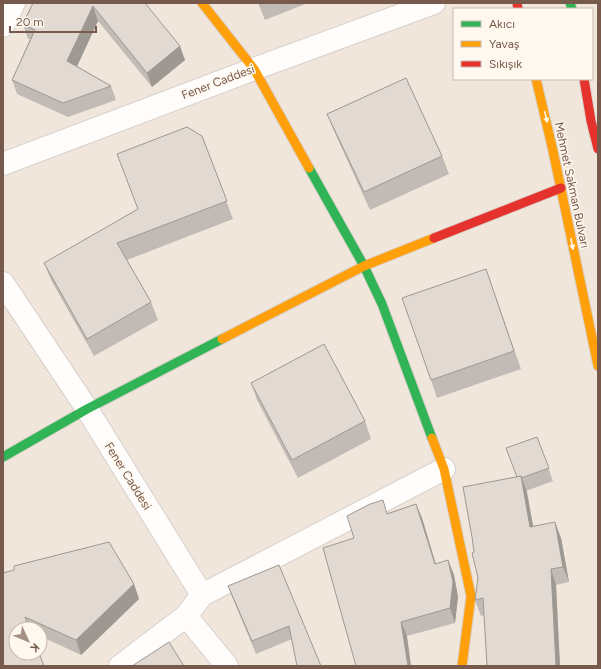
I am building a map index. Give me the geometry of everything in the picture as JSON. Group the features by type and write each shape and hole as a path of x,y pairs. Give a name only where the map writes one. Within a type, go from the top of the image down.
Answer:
{"street":[{"path":"3,26 14,3"},
{"path":"202,3 254,69 364,266 382,304 444,469 471,596 462,666"},
{"name":"Fener Caddesi","path":"3,164 434,3"},
{"name":"Mehmet Sakman Bulvarı","path":"536,80 550,133 598,366"},
{"path":"584,80 591,121 598,149"},
{"path":"3,457 87,409 364,266 561,188"},
{"name":"Fener Caddesi","path":"3,283 87,409 202,595"},
{"path":"120,666 186,616 202,595 444,469"},
{"path":"186,616 227,666"}],"shaded area":[{"path":"3,3 598,3 598,666 3,666"}],"building":[{"path":"33,3 145,3 180,46 147,73 93,6 67,61 111,86 63,103 12,80 35,30 23,24"},
{"path":"406,78 442,156 364,192 327,114"},
{"path":"187,127 202,136 227,201 117,243 151,302 87,339 44,263 138,209 117,154"},
{"path":"486,269 514,351 431,380 402,298"},
{"path":"324,344 365,421 292,460 251,383"},
{"path":"537,437 549,468 521,478 521,476 517,477 506,448"},
{"path":"521,476 530,527 555,522 563,567 551,569 556,666 487,666 483,598 475,600 478,578 472,553 474,552 472,537 463,487"},
{"path":"383,500 387,514 416,504 435,564 448,560 453,582 450,608 401,622 408,666 356,666 323,548 354,538 347,516 370,504"},
{"path":"109,542 134,584 76,640 48,627 48,621 34,621 25,617 26,621 8,621 8,661 42,661 44,666 3,666 3,573 14,570 14,566"},
{"path":"279,565 321,666 297,666 289,626 252,641 228,586"},
{"path":"169,642 184,666 132,666"}],"traffic: fast":[{"path":"570,3 572,8"},
{"path":"309,168 364,266 382,304 432,438"},
{"path":"3,457 87,409 222,339"}],"traffic: slow":[{"path":"202,3 254,69 309,168"},
{"path":"536,80 553,151 598,366"},
{"path":"222,339 364,266 434,238"},
{"path":"432,438 444,469 471,596 462,666"}],"traffic: jam":[{"path":"517,3 518,8"},
{"path":"584,80 591,121 598,149"},
{"path":"434,238 561,188"}]}
